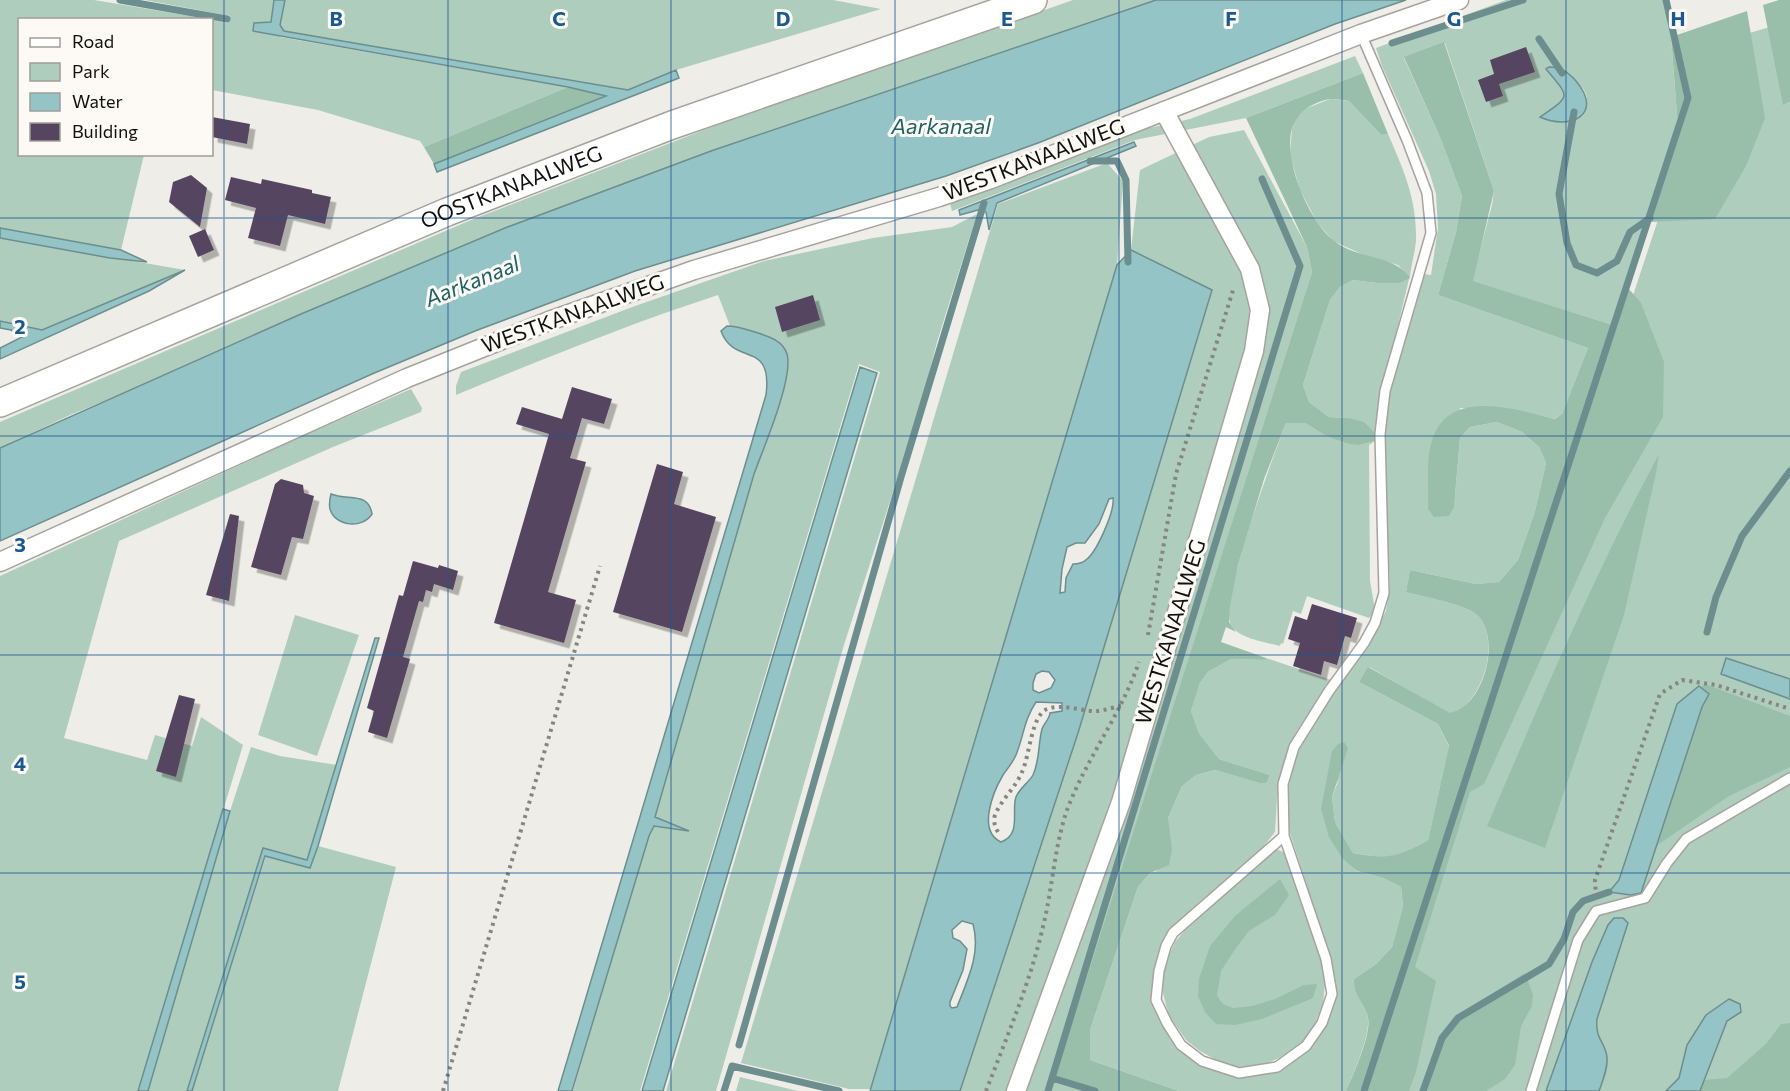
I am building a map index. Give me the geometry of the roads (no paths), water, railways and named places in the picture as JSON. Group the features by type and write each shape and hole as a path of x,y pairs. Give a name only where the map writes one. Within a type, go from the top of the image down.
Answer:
{"main road":[{"name":"OOSTKANAALWEG","path":"0,403 447,212 672,125 1033,0"}],"street":[{"name":"WESTKANAALWEG","path":"0,562 407,378 549,321 694,270 939,197 1361,34 1459,0"},
{"name":"WESTKANAALWEG","path":"1016,1091 1121,802 1254,351 1260,310 1248,265 1164,111"}],"lane":[{"path":"1284,836 1173,933 1166,946 1159,971 1156,1000 1167,1023 1182,1045 1202,1061 1239,1073 1277,1067 1306,1046 1322,1023 1332,993 1326,958 1284,836 1283,784 1294,747 1329,691 1364,643 1375,623 1384,593 1380,434 1385,391 1431,233 1427,193 1407,140 1361,34"},
{"path":"1531,1091 1578,940 1596,911 1645,898 1667,863 1686,839 1790,778"}],"water":[{"path":"274,0 285,0 280,25 284,31 628,90 676,70 679,78 437,172 434,164 606,96 568,87 253,31 254,23 271,22"},
{"name":"Aarkanaal","path":"1156,0 1406,0 1335,24 1038,143 946,176 635,271 475,331 372,374 0,541 0,448 301,314 505,228 711,151"},
{"path":"1549,67 1561,69 1567,73 1584,93 1587,103 1580,117 1563,122 1540,117 1558,104 1564,96 1560,86 1546,69"},
{"path":"1134,142 1136,146 997,203 989,230 986,212 978,210 960,215 959,210"},
{"path":"0,228 121,250 147,262 110,258 0,238"},
{"path":"1131,250 1212,290 1078,733 960,1091 870,1091 1117,265","holes":["1113,498 1113,504 1100,540 1087,559 1073,564 1066,578 1065,592 1060,593 1067,547 1076,543 1085,543 1099,524 1109,499","1042,671 1049,672 1055,680 1051,688 1039,693 1033,690 1036,674","1036,702 1062,703 1062,711 1050,713 1043,727 1035,769 1016,797 1014,828 1007,839 1001,842 994,837 990,829 989,811 999,782 1016,755","962,921 973,924 975,935 972,966 957,1007 952,1008 950,1002 963,970 967,949 960,941 953,938 952,930"]},
{"path":"185,270 149,291 0,359 0,348 22,337 11,330 0,328 0,321 42,330"},
{"path":"727,326 747,329 776,340 787,354 788,365 782,396 754,474 655,817 689,831 654,826 649,836 572,1091 558,1091 766,395 767,378 764,366 727,342 721,331"},
{"path":"860,367 877,373 663,1091 642,1091"},
{"path":"331,494 362,499 370,507 372,514 368,519 356,524 343,522 333,515 330,509"},
{"path":"375,638 379,638 310,868 265,856 192,1091 187,1091 263,848 307,860"},
{"path":"1726,658 1790,679 1790,699 1721,674"},
{"path":"1699,686 1709,694 1702,707 1641,893 1631,895 1609,892 1619,880 1677,704"},
{"path":"223,809 230,811 148,1091 138,1091"},
{"path":"1614,918 1623,918 1628,923 1597,1019 1597,1032 1607,1057 1606,1070 1599,1091 1546,1091 1592,962 1608,925"},
{"path":"1729,999 1740,1004 1741,1012 1727,1021 1700,1091 1666,1091 1679,1078 1687,1045 1706,1015"}],"waterway":[{"path":"120,0 227,19"},
{"path":"1392,43 1523,0"},
{"path":"1364,1091 1688,98 1666,0"},
{"path":"1539,39 1562,73"},
{"path":"1574,112 1559,194 1567,243 1576,265 1597,273 1617,261 1630,232 1650,218"},
{"path":"1090,161 1117,161 1126,180 1128,262"},
{"path":"1095,1091 1052,1078 1300,266 1262,179"},
{"path":"739,1045 901,477 984,203"},
{"path":"1707,632 1716,597 1742,536 1790,471"},
{"path":"1423,1091 1442,1038 1458,1018 1549,964 1564,939 1573,912 1583,901 1609,892"},
{"path":"724,1091 732,1066 839,1091"},
{"path":"1048,1091 1052,1078"}]}
